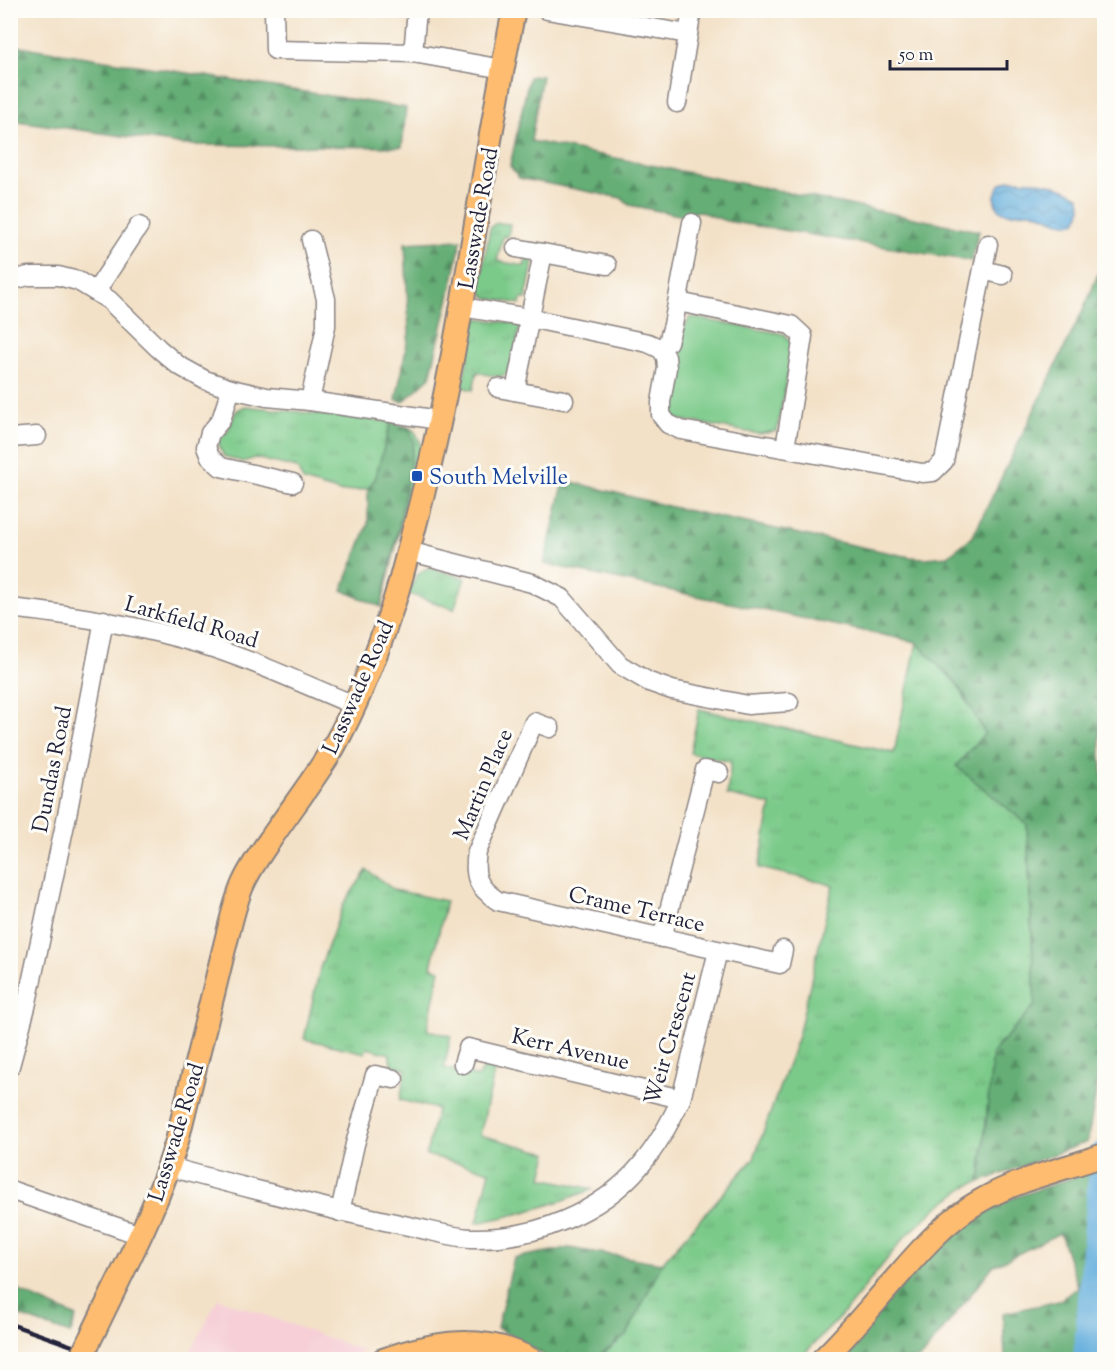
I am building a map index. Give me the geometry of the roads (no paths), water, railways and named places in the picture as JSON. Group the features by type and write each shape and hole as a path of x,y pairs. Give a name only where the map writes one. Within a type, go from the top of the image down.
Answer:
{"main road":[{"name":"Lasswade Road","path":"80,1359 170,1167 234,908 244,883 256,860 327,757 345,724 367,676 394,601 440,422 514,10"},
{"path":"822,1359 841,1341 946,1224 980,1201 1013,1185 1104,1155"},
{"path":"384,1359 441,1344 462,1343 484,1343 502,1347 532,1359"}],"street":[{"path":"274,10 275,50 413,53 502,69"},
{"path":"413,53 417,10"},
{"path":"547,10 688,34"},
{"path":"677,103 692,10"},
{"path":"661,349 668,342 674,326 692,223"},
{"path":"96,291 138,226"},
{"path":"310,401 326,326 326,299 311,240"},
{"path":"462,307 529,318 648,343 661,349 666,357 667,368 661,415 668,424 681,430 922,473 933,472 944,461 988,244"},
{"path":"516,248 607,265"},
{"path":"543,253 529,318 507,389 564,400"},
{"path":"983,270 1004,274"},
{"path":"10,280 28,276 58,276 78,280 110,300 178,365 205,380 231,389 267,397 310,401 440,422"},
{"path":"678,302 791,325 803,336 785,448"},
{"path":"231,389 221,420 210,433 206,447 210,457 221,467 293,483"},
{"path":"10,438 37,436"},
{"path":"408,551 532,583 562,598 620,665 649,682 672,690 748,705 789,702"},
{"name":"Larkfield Road","path":"10,608 104,620 199,644 246,660 354,705"},
{"name":"Dundas Road","path":"10,1066 18,1006 68,810 104,620"},
{"name":"Martin Place","path":"478,881 475,867 477,852 534,722 549,728"},
{"path":"662,938 705,770 719,772"},
{"name":"Crame Terrace","path":"478,881 486,893 498,901 718,951 780,964 783,950"},
{"name":"Weir Crescent","path":"170,1167 340,1212 447,1235 470,1238 497,1237 550,1226 603,1200 641,1166 657,1144 681,1099 718,951"},
{"name":"Kerr Avenue","path":"463,1064 468,1048 681,1099"},
{"path":"340,1212 355,1144 375,1075 394,1080"},
{"path":"10,1190 140,1235"}],"water":[{"path":"1009,180 1046,183 1063,188 1080,197 1081,210 1075,223 1063,223 1031,212 1002,211 996,205 995,194 999,185"}],"waterway":[{"path":"1087,1360 1104,1155"}],"railway":[{"path":"10,1324 112,1360"}],"place":[{"name":"South Melville","path":"417,476"}]}
